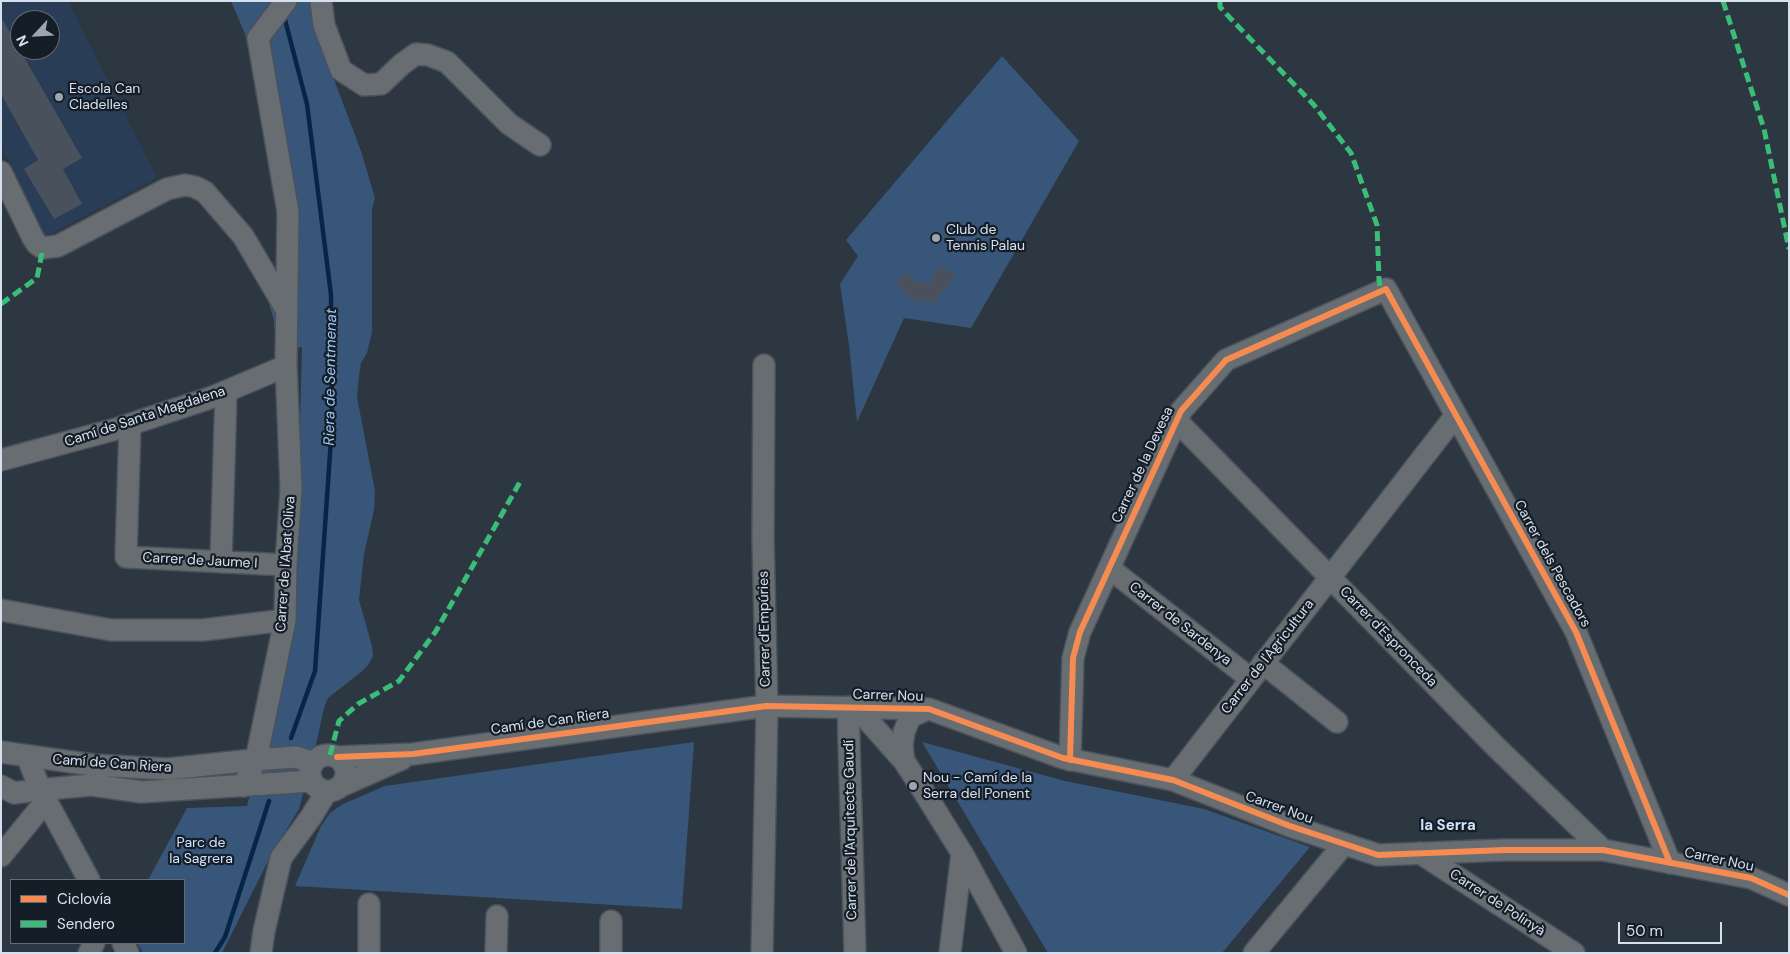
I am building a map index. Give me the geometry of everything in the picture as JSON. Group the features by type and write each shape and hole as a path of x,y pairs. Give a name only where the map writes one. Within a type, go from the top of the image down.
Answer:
{"street":[{"name":"Carrer de l'Abat Oliva","path":"243,786 256,760 285,620 291,488 286,366 288,212 258,38 286,1"},
{"path":"321,1 324,24 341,70 364,84 381,84 402,64 416,54 428,54 447,62 509,124 540,145"},
{"path":"1,172 33,238 37,244 44,248 58,246 167,189 185,185 196,187 205,192 243,236 286,310"},
{"name":"Carrer dels Pescadors","path":"1386,289 1576,632 1670,863"},
{"name":"Carrer de la Devesa","path":"1070,760 1073,658 1080,632 1181,411 1226,360 1386,289"},
{"name":"Carrer d'Empúries","path":"762,953 766,706 763,540 764,365"},
{"name":"Camí de Santa Magdalena","path":"1,460 130,425 226,392 286,366"},
{"path":"221,562 226,392"},
{"name":"Carrer de l'Agricultura","path":"1173,780 1456,415"},
{"name":"Carrer d'Espronceda","path":"1176,420 1496,747 1603,850"},
{"name":"Carrer de Jaume I","path":"130,425 126,557 286,565"},
{"name":"Carrer de Sardenya","path":"1109,568 1257,671 1337,722"},
{"path":"1,610 111,630 203,630 285,620"},
{"name":"Carrer Nou","path":"766,706 929,709 1070,760 1173,780 1290,826 1378,855 1504,850 1603,850 1751,878 1789,895"},
{"name":"Camí de Can Riera","path":"323,780 323,755 337,757 414,754 766,706"},
{"path":"852,708 904,761 962,853 1016,953"},
{"name":"Carrer de l'Arquitecte Gaudí","path":"852,708 854,953"},
{"path":"904,761 902,746 904,732 910,717 929,709"},
{"name":"Camí de Can Riera","path":"1,752 93,765 168,769 296,757 323,780"},
{"name":"Camí de Can Riera","path":"1,786 14,793 43,795 92,785 141,792 323,780 414,754"},
{"path":"27,756 43,795 88,879"},
{"path":"261,953 264,931 281,858 311,817 323,780 346,776 344,765 337,757"},
{"path":"1,856 43,795"},
{"path":"1254,953 1344,844"},
{"path":"950,953 962,853"},
{"name":"Carrer de Polinyà","path":"1420,853 1574,953"},
{"path":"369,904 369,953"},
{"path":"496,953 497,916"},
{"path":"611,921 611,953"}],"shaded area":[{"name":"Escola Can Cladelles","path":"1,1 68,1 157,178 45,237 1,145"}],"green space":[{"name":"Parc de la Sagrera","path":"231,1 318,1 324,42 336,85 361,151 375,198 372,209 372,332 367,353 361,363 357,397 375,491 374,510 364,554 359,600 373,656 361,672 328,698 299,809 271,855 222,953 143,953 138,944 185,944 185,879 149,879 187,808 247,806 295,622 302,347 276,351 274,320 267,298 281,270 281,216 245,34"},
{"name":"Club de Tennis Palau","path":"1002,56 1079,141 971,328 904,318 857,422 840,284 858,256 846,240"},
{"path":"694,742 682,909 295,886 321,826 330,813 343,804 385,786"},
{"path":"922,742 1065,781 1204,809 1310,847 1222,953 1048,953"}],"building":[{"path":"1,17 10,33 10,60 26,60 82,158 63,169 82,204 54,219 24,169 38,160 1,94"},
{"path":"940,265 955,275 935,302 913,300 896,285 905,272 917,282 930,283"}],"waterway":[{"name":"Riera de Sentmenat","path":"284,16 307,104 331,295 332,425 315,671 291,738"},
{"name":"Riera de Sentmenat","path":"215,953 225,937 269,801"}],"marked path":[{"path":"1220,1 1220,7 1314,105 1351,153 1377,225 1381,291"},
{"path":"1723,1 1764,129 1789,249"},
{"path":"1,304 37,278 43,248"},
{"path":"330,755 339,721 358,704 399,681 436,631 520,482"}],"cycle path":[{"path":"1070,760 1073,658 1080,632 1181,411 1226,360 1386,289 1576,632 1670,863"},
{"path":"337,757 413,754 766,706 929,709 1063,758 1173,780 1290,826 1378,855 1504,850 1603,850 1751,878 1789,895"}],"place":[{"name":"Escola Can Cladelles","path":"59,97"},
{"name":"Club de Tennis Palau","path":"936,238"},
{"name":"Nou - Camí de la Serra del Ponent","path":"913,786"}],"district":[{"name":"la Serra","path":"1448,826"}]}
